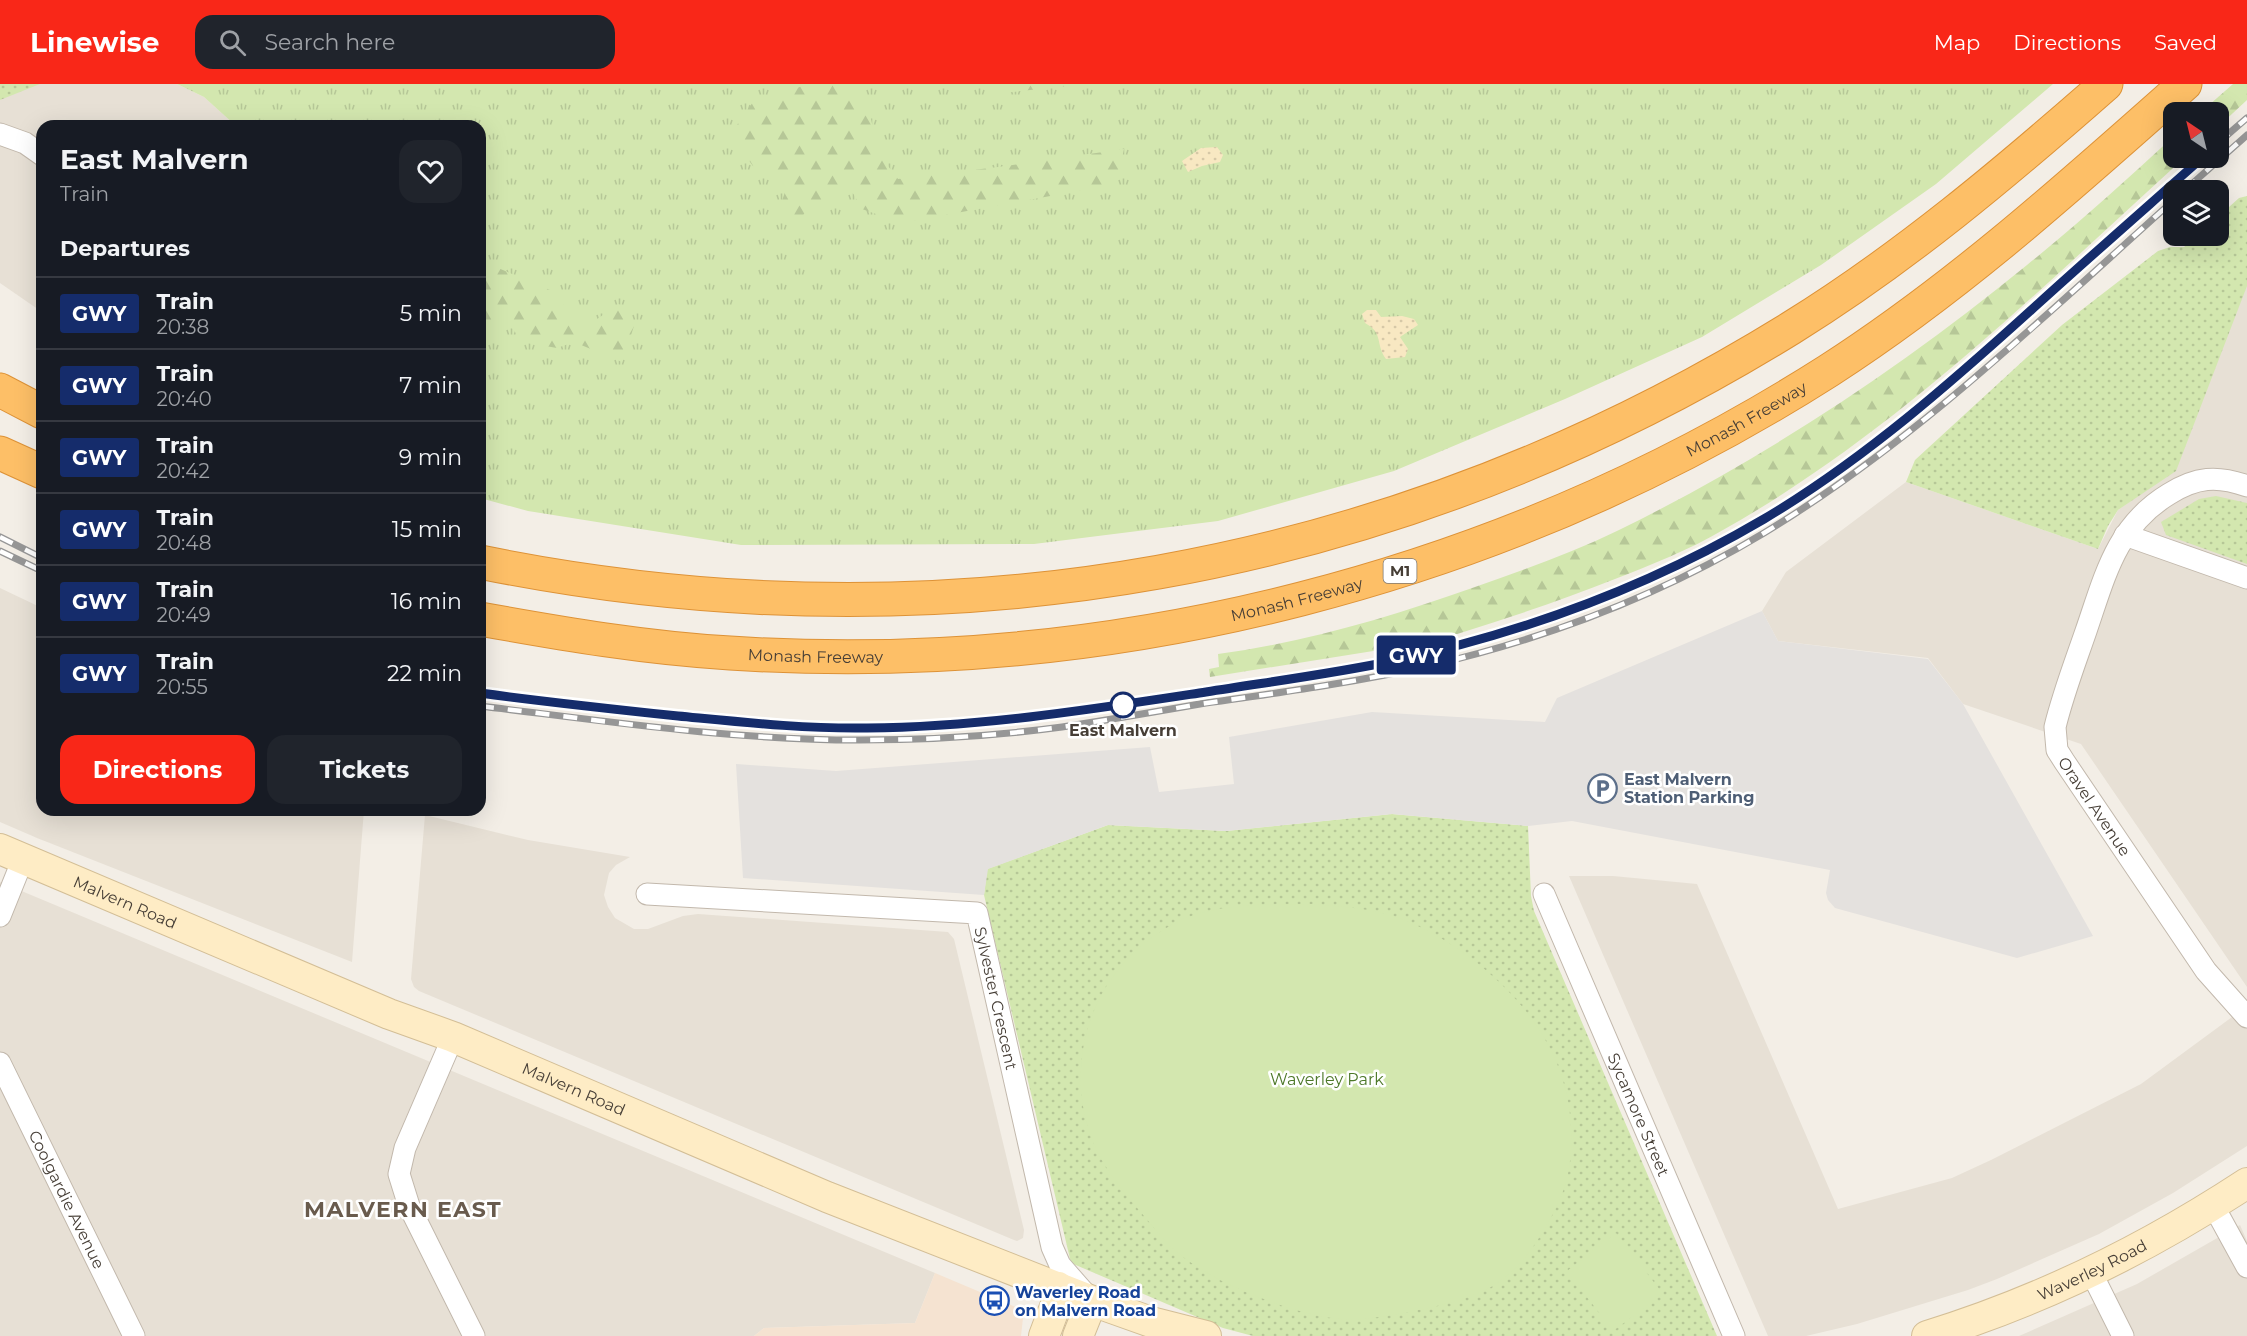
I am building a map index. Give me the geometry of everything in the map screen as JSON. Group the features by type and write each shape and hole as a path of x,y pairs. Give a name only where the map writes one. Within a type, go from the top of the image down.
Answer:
{"highway":[{"path":"486,563 594,582 668,592 732,597 813,600 952,597 1097,583 1169,571 1261,551 1400,513 1526,466 1599,434 1670,398 1784,333 1849,291 1912,245 2019,159 2106,84"},
{"name":"Monash Freeway","path":"486,620 583,637 666,648 732,653 813,657 947,654 1101,640 1185,626 1338,590 1419,565 1496,538 1624,483 1736,426 1827,372 1949,287 2006,241 2185,84"},
{"path":"0,390 36,409"},
{"path":"0,453 36,469"}],"main road":[{"name":"Malvern Road","path":"11,854 389,1014 453,1037 827,1197 1059,1276 1092,1301 1139,1329"},
{"name":"Waverley Road","path":"1927,1336 2018,1304 2091,1272 2164,1234 2247,1183"},
{"path":"1044,1336 1051,1322 1059,1276"},
{"path":"1078,1336 1092,1301"},
{"path":"1139,1329 1206,1336"}],"street":[{"path":"0,134 26,143 36,150"},
{"name":"Oravel Avenue","path":"2247,486 2218,479 2198,480 2160,499 2141,515 2125,535 2111,560 2055,727 2055,741 2064,761 2205,971 2247,1017"},
{"path":"2125,535 2247,578"},
{"path":"0,916 11,854"},
{"name":"Sylvester Crescent","path":"647,894 977,913 1059,1276"},
{"name":"Sycamore Street","path":"1544,894 1734,1336"},
{"path":"453,1037 405,1148 399,1174 409,1206 474,1336"},
{"name":"Coolgardie Avenue","path":"0,1063 134,1336"},
{"path":"2213,1205 2247,1267"},
{"path":"2091,1272 2123,1336"}],"shaded area":[{"path":"0,84 177,84 204,97 229,120 36,120 36,308 0,283"},
{"path":"2247,270 2247,987 2081,744 1963,704 1928,658 1778,641 1762,611 1786,572 1906,482 2098,549 2118,510 2136,497"},
{"path":"0,588 36,605 36,816 364,816 352,962 37,838 0,822"},
{"name":"East Malvern Station Parking","path":"1762,611 1778,641 1928,659 1963,704 2093,936 2017,958 1835,908 1828,900 1826,893 1830,870 1572,821 1528,826 1392,814 1226,831 1108,825 988,869 984,895 743,878 736,764 836,771 1150,747 1159,792 1234,784 1229,737 1372,712 1545,722 1557,698"},
{"path":"425,816 528,840 630,857 616,865 609,873 604,895 615,918 634,929 648,929 683,916 698,914 948,932 954,939 1024,1230 1023,1238 1014,1240 419,991 414,987 411,979"},
{"path":"1569,876 1613,876 1697,884 1838,1209 1952,1178 1991,1160 2141,1084 2247,1006 2247,1146 2173,1193 2099,1234 1997,1279 1857,1324 1806,1336 1768,1336"},
{"path":"0,882 935,1273 915,1323 764,1328 754,1336 0,1336"},
{"path":"2240,1225 2247,1241 2247,1336 2019,1336 2137,1284"},
{"path":"935,1273 1018,1308 1023,1318 1021,1336 754,1336 764,1328 915,1323"}],"green space":[{"path":"0,84 40,84 0,100"},
{"path":"177,84 2053,84 1936,184 1821,265 1702,337 1565,399 1394,471 1218,521 1034,544 741,545 528,511 486,500 486,120 229,120 204,97"},
{"path":"809,84 854,84 870,114 878,153 898,179 1124,149 1116,184 901,223 862,209 846,181 800,217 776,218 792,172 753,166 730,135 753,102"},
{"path":"1000,84 1073,84 1003,93"},
{"path":"2233,84 2247,84 2247,100 2229,117 2229,102 2212,102"},
{"path":"2163,146 2163,168 2173,168 1964,357 1848,449 1787,491 1710,537 1656,563 1588,590 1478,628 1394,653 1392,648 1210,677 1209,669 1219,667 1218,654 1283,643 1348,627 1493,581 1601,538 1673,502 1779,442 1881,375 1980,303 2101,202"},
{"path":"2247,196 2247,286 2176,471 2118,510 2098,549 1906,482 1915,460 2062,325 2158,251 2170,247 2229,246 2229,207 2239,198"},
{"path":"498,268 550,290 584,328 619,304 634,326 622,362 574,342 557,348 522,342 508,322 486,326 486,277"},
{"path":"2216,496 2247,503 2247,564 2166,535 2161,522 2199,499"},
{"name":"Waverley Park","path":"1392,814 1528,826 1531,896 1534,911 1717,1336 1253,1336 1223,1328 1071,1263 984,895 987,869 1108,825 1226,831"},
{"path":"1314,904 1379,912 1417,926 1452,945 1491,975 1512,995 1545,1040 1557,1065 1566,1091 1571,1120 1571,1156 1565,1187 1534,1246 1507,1276 1484,1291 1436,1306 1360,1319 1325,1317 1280,1305 1222,1281 1200,1269 1177,1252 1125,1193 1098,1153 1084,1114 1081,1093 1083,1052 1093,1012 1118,970 1149,939 1186,918 1217,909 1249,905"},
{"path":"1616,1233 1663,1294 1613,1331 1567,1271"}],"sand":[{"path":"1217,147 1223,155 1220,162 1188,172 1182,161 1201,148"},
{"path":"1367,310 1376,310 1381,317 1402,316 1414,319 1418,325 1400,337 1408,349 1405,357 1386,359 1375,331 1365,323 1362,314"}],"railway":[{"path":"2229,134 2247,118"},
{"path":"2196,180 2247,135"},
{"path":"486,694 716,721 811,727 940,726 1064,713 1316,675 1393,661 1490,636 1584,605 1676,566 1764,519 1800,496 1870,447 1936,394 2191,168"},
{"path":"486,707 669,729 764,737 859,740 960,737 1062,727 1343,683 1428,666 1515,643 1601,613 1684,576 1764,533 1820,497 1926,418 2027,333 2163,210"},
{"path":"0,537 36,555"},
{"path":"0,551 36,568"}],"train":[{"name":"GWY","path":"486,694 556,703 802,727 863,728 962,724 1016,720 1335,671 1446,648 1535,622 1637,583 1724,541 1767,517 1856,458 1958,375 2191,168"}],"place":[{"name":"East Malvern","path":"1123,705"},
{"name":"East Malvern Station Parking","path":"1603,788"},
{"name":"Waverley Road on Malvern Road","path":"994,1301"}],"district":[{"name":"MALVERN EAST","path":"403,1209"}]}
